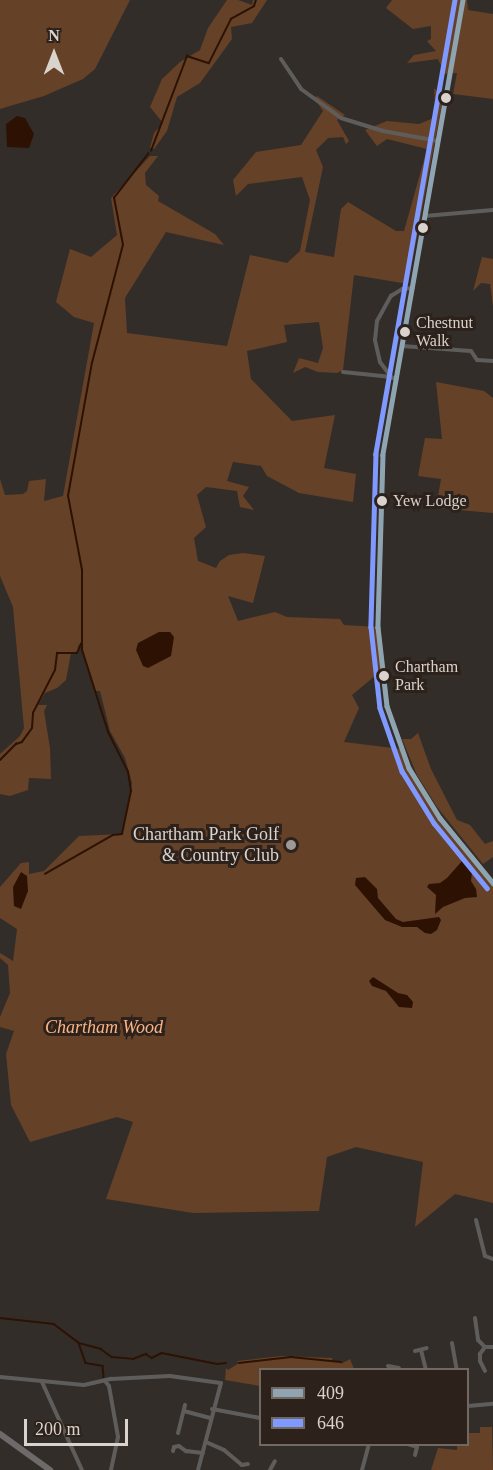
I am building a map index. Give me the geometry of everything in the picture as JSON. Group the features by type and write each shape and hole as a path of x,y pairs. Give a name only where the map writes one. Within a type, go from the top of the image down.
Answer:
{"highway":[{"path":"0,1434 50,1470"}],"street":[{"path":"463,0 395,378 381,472 378,566 380,661 387,706 401,749 418,786 493,883"},
{"path":"281,59 301,89 341,118 383,130 438,141"},
{"path":"425,216 493,210"},
{"path":"395,378 383,369 377,353 377,321 391,296 402,289 413,288"},
{"path":"402,346 471,351 477,360 493,361"},
{"path":"343,372 395,378"},
{"path":"476,1220 485,1256 493,1259"},
{"path":"475,1318 478,1340 485,1347 493,1347"},
{"path":"453,1343 457,1368"},
{"path":"485,1347 480,1354 480,1361 485,1371"},
{"path":"415,1351 427,1348"},
{"path":"421,1350 426,1368"},
{"path":"390,1368 399,1368"},
{"path":"0,1377 84,1385 170,1376 221,1383 212,1409 204,1453 198,1470"},
{"path":"42,1381 82,1470"},
{"path":"105,1382 109,1386 118,1437 111,1470"},
{"path":"469,1406 493,1404"},
{"path":"178,1433 184,1408 210,1418"},
{"path":"212,1409 259,1418"},
{"path":"206,1442 224,1450 242,1465 248,1464"},
{"path":"173,1451 174,1447 178,1446 186,1451 204,1453"},
{"path":"362,1470 368,1446"},
{"path":"415,1455 417,1446"},
{"path":"271,1470 275,1461"}],"green space":[{"path":"0,0 130,0 95,69 83,79 44,96 0,109"},
{"path":"227,0 238,0 252,5 253,0 267,0 252,23 231,27 232,39 200,83 177,97 167,131 154,149 150,148 154,133 163,123 150,107 162,79 180,62 200,50 208,28"},
{"path":"392,0 467,0 468,10 493,14 493,99 453,94 457,73 445,74 438,59 407,63 414,55 436,51 427,41 431,39 431,26 413,29 386,8"},
{"name":"Chartham Wood","path":"434,88 443,98 408,284 354,275 343,370 337,373 318,372 305,367 293,373 299,358 318,363 323,348 319,322 284,325 287,342 247,351 251,379 292,421 335,415 324,468 356,474 353,502 299,493 267,476 261,466 233,462 227,481 249,487 243,496 254,510 240,507 237,491 206,487 197,495 206,527 194,538 198,561 216,568 220,561 229,555 243,553 265,556 253,603 228,596 238,621 275,612 287,617 340,619 344,625 378,627 381,671 352,695 359,708 344,742 401,749 428,802 493,885 493,1203 455,1194 415,1227 423,1162 356,1147 327,1157 319,1211 193,1213 106,1199 133,1122 117,1117 30,1142 11,1105 6,1054 14,1031 0,1027 0,1017 10,993 8,965 0,958 0,953 13,961 17,929 0,918 0,887 21,863 29,862 29,874 44,871 79,836 122,834 132,783 125,758 110,731 100,691 96,691 93,687 81,644 78,646 78,653 71,653 66,680 57,688 45,693 38,705 47,705 44,711 50,748 51,779 29,778 28,790 10,796 0,794 0,754 20,736 24,728 13,607 0,576 0,479 5,495 23,494 27,491 29,481 46,479 44,501 63,496 94,323 74,317 56,302 70,249 91,257 117,235 111,198 150,156 158,156 145,173 146,185 159,196 158,201 215,234 224,245 166,232 125,298 127,333 227,346 250,255 287,263 300,251 310,200 302,177 248,184 236,196 233,180 256,152 301,145 323,111 314,98 317,96 345,115 337,120 349,141 346,144 343,137 328,138 316,150 323,167 305,252 334,257 341,209 348,202 396,231 404,231 427,149 387,139 377,146 365,130 387,121 419,124 436,117"},
{"path":"482,257 493,259 493,306 490,284 481,283 473,291"},
{"path":"436,382 484,391 493,398 493,513 436,508 441,479 418,476 425,438 442,439"},
{"path":"418,733 431,769 457,820 470,825 485,844 493,841 493,857 483,864 437,807 417,775 402,739 411,739"},
{"path":"282,1356 332,1358 332,1361 341,1361 341,1364 350,1359 354,1368 259,1368 259,1386 225,1380 226,1368 228,1370 239,1363 237,1361"},
{"path":"480,1427 492,1427 493,1470 431,1470 438,1448 457,1450 457,1446 469,1446 469,1433 480,1433"}],"shaded area":[{"path":"17,116 25,118 34,134 29,148 7,147 6,124"},
{"path":"159,632 170,632 174,637 171,656 148,668 143,666 136,650 138,643"},
{"path":"462,861 472,872 471,881 476,889 477,897 465,898 443,907 435,914 436,895 427,887 429,884 440,883 447,878"},
{"path":"21,872 27,876 28,891 21,909 14,906 13,887"},
{"path":"365,877 377,889 378,898 396,919 403,922 439,917 441,920 437,930 431,934 425,933 417,927 402,927 385,920 355,885 356,878"},
{"path":"373,977 398,993 407,995 413,1002 412,1008 399,1007 386,991 372,986 369,981"}],"waterway":[{"path":"151,151 187,56 209,63 231,19 254,6 256,0"},
{"path":"45,874 113,835 122,834 131,791 128,772 108,732 82,650 82,570 68,496 92,363 123,245 114,198 148,154"},
{"path":"0,760 16,744 22,742 32,728 33,713 55,670 57,653 77,653 81,644"},
{"path":"0,1318 54,1324 79,1343 101,1349 112,1357 133,1359 146,1354 152,1358 162,1353 217,1364 226,1363"},
{"path":"79,1343 86,1363 103,1366 104,1377"},
{"path":"239,1363 291,1357 341,1362"}],"transit line":[{"name":"646","path":"455,0 376,454 371,627 380,708 402,771 434,823 487,888"},
{"name":"409","path":"463,0 383,455 378,627 387,706 409,768 440,818 493,883"}],"place":[{"name":"Chestnut Walk","path":"405,332"},
{"name":"Yew Lodge","path":"382,501"},
{"name":"Chartham Park","path":"384,676"},
{"name":"Chartham Park Golf & Country Club","path":"291,845"}]}
